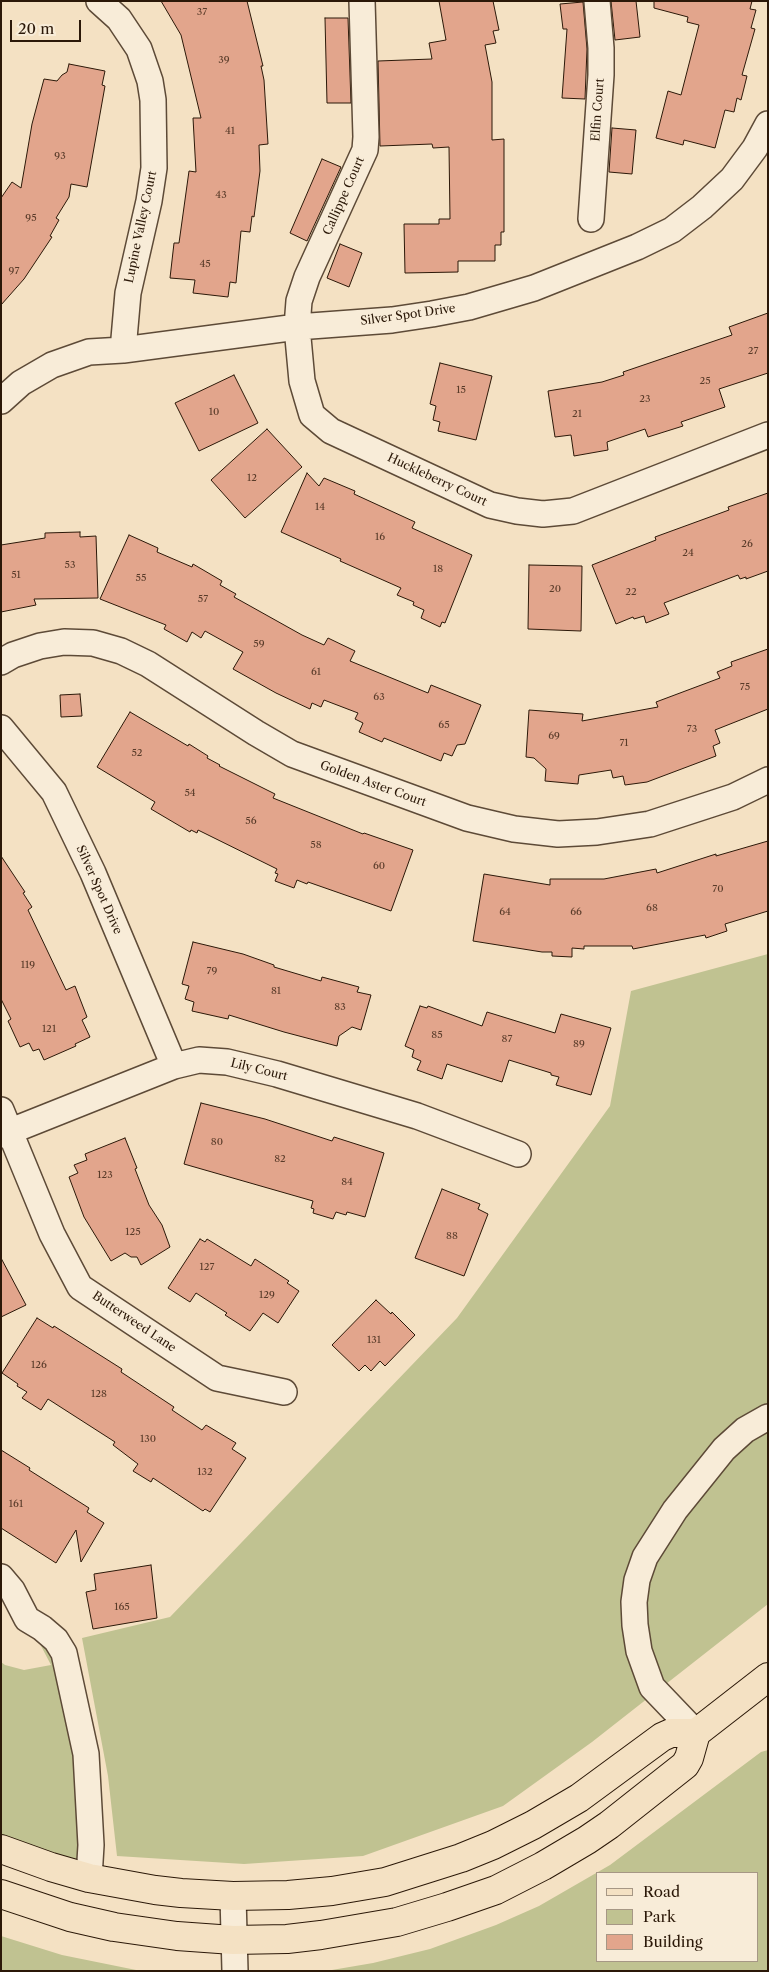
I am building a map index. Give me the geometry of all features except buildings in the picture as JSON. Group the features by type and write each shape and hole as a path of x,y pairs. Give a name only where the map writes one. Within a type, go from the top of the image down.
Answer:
{"main road":[{"path":"1,1894 70,1917 114,1927 177,1936 233,1940 295,1938 372,1926 423,1915 496,1890 543,1866 580,1844 685,1766 696,1733 768,1677"},
{"path":"1,1849 89,1878 154,1890 233,1896 288,1895 332,1891 385,1882 436,1867 493,1846 549,1817 662,1737 671,1733 696,1733"}],"street":[{"name":"Lupine Valley Court","path":"99,1 119,19 140,49 150,81 154,109 154,168 149,201 128,293 123,350"},
{"name":"Callippe Court","path":"298,327 302,290 365,150 366,118 362,1"},
{"name":"Elfin Court","path":"590,219 601,75 598,1"},
{"name":"Silver Spot Drive","path":"1,400 21,383 52,365 89,352 123,350 298,327 392,320 469,307 534,288 637,247 672,230 702,207 732,178 755,148 768,124"},
{"name":"Huckleberry Court","path":"298,327 302,381 312,415 331,432 490,505 543,514 573,511 768,435"},
{"name":"Golden Aster Court","path":"1,662 13,655 40,646 64,642 93,643 121,651 148,664 292,754 468,818 514,829 558,834 597,832 650,824 733,797 768,780"},
{"name":"Silver Spot Drive","path":"1,728 54,792 93,872 174,1066"},
{"name":"Lily Court","path":"4,1125 174,1066 199,1060 227,1062 277,1074 417,1116 518,1154"},
{"name":"Butterweed Lane","path":"4,1125 52,1234 80,1287 217,1378 284,1392"},
{"path":"696,1733 652,1687 639,1651 635,1625 634,1602 637,1580 645,1557 659,1533 706,1470 724,1449 745,1430 768,1417"},
{"path":"1,1577 12,1590 27,1619 42,1628 56,1640 64,1653 86,1754 91,1845 89,1878"},
{"path":"233,1896 235,1971"}],"green space":[{"path":"768,954 768,1604 592,1742 503,1806 363,1856 244,1864 117,1856 108,1776 82,1638 170,1617 457,1318 610,1106 631,991"},
{"path":"27,1619 64,1653 89,1878 1,1849 1,1662 5,1665 24,1670 51,1665"},
{"path":"768,1750 768,1971 326,1971 373,1963 430,1949 496,1925 539,1906 596,1873 596,1962 759,1962 759,1872 598,1872 610,1865 761,1752"},
{"path":"1,1936 62,1955 141,1971 1,1971"}]}
